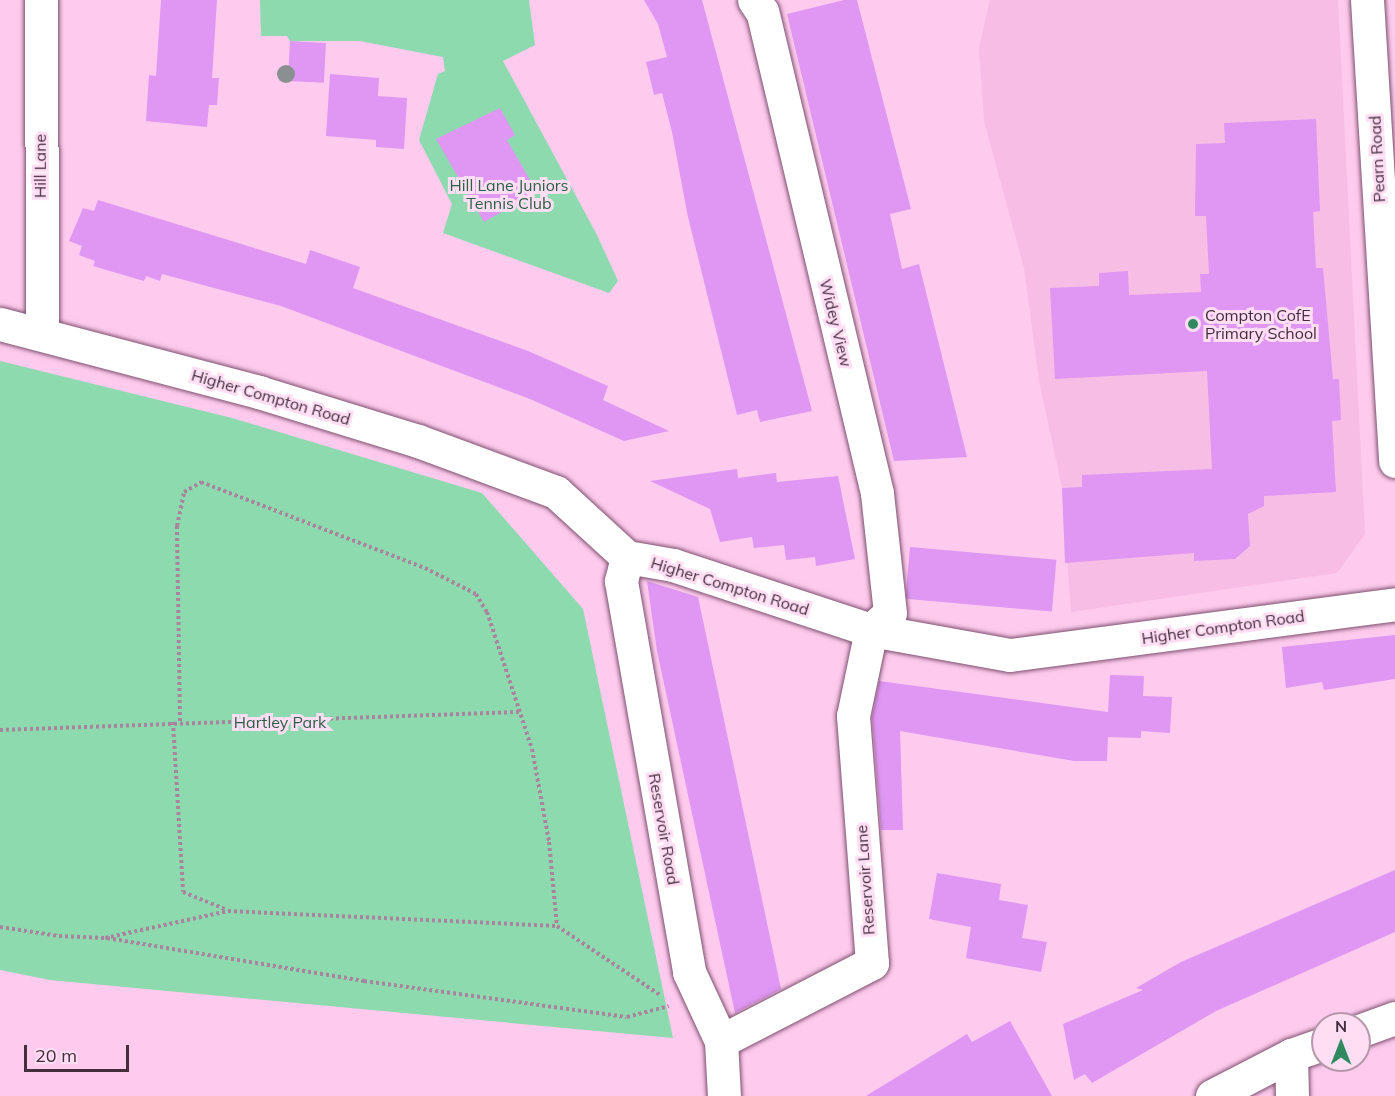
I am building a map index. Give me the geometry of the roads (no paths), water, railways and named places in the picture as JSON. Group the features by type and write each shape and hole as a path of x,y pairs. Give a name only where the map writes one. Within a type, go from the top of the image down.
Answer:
{"street":[{"name":"Hill Lane","path":"41,0 42,332"},
{"name":"Pearn Road","path":"1367,0 1384,85 1395,461"},
{"name":"Widey View","path":"758,6 877,493 890,613 871,630"},
{"name":"Higher Compton Road","path":"0,324 42,332 418,441 556,492 627,556 673,565 871,630 1010,656 1395,604"},
{"name":"Reservoir Road","path":"627,556 621,580 689,972 721,1041 724,1096"},
{"name":"Reservoir Lane","path":"721,1041 872,963 853,716 871,630"},
{"path":"1371,1027 1395,1018"},
{"path":"1212,1096 1291,1055 1311,1048"},
{"path":"1291,1055 1293,1096"}],"place":[{"name":"Compton CofE Primary School","path":"1193,324"}],"park label":[{"name":"Hill Lane Juniors Tennis Club","path":"509,194"},
{"name":"Hartley Park","path":"280,722"}]}
